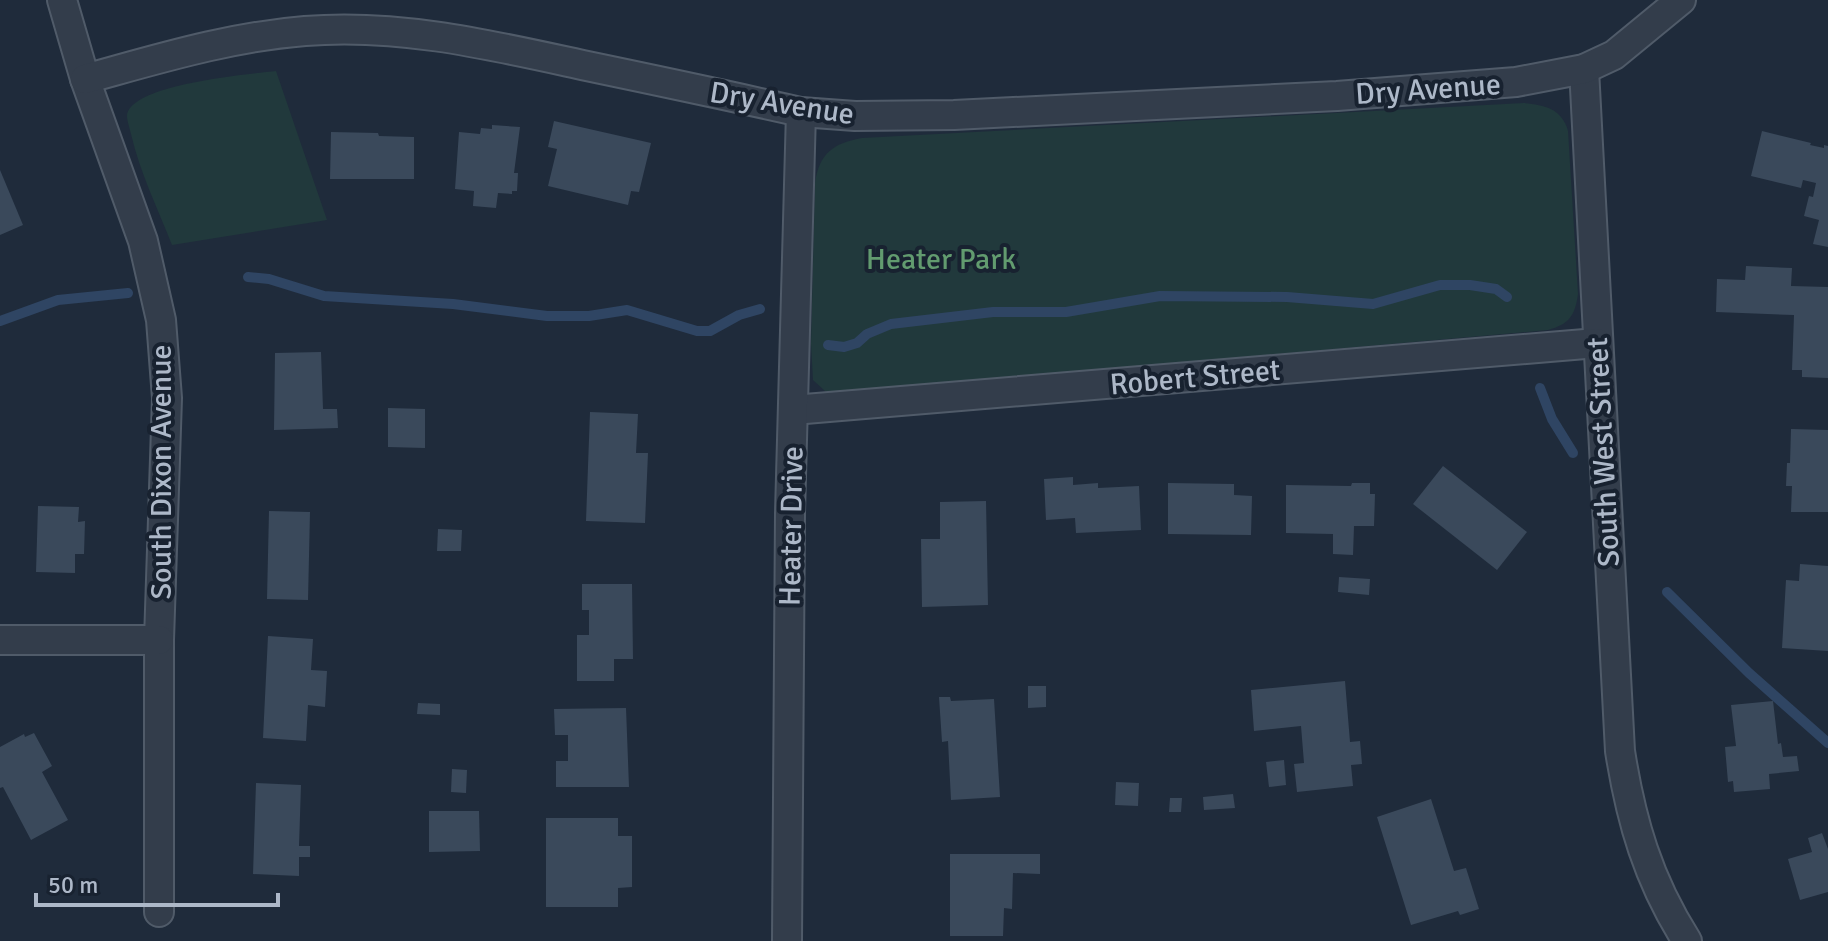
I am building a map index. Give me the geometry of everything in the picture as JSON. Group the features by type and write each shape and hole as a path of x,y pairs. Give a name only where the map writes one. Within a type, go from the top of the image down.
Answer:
{"street":[{"name":"South Dixon Avenue","path":"62,0 85,79 143,241 161,320 167,398 159,640 159,912"},
{"path":"1584,69 1614,55 1681,0"},
{"name":"Dry Avenue","path":"85,79 204,46 308,30 409,32 474,42 801,112 855,116 954,115 1337,96 1504,84 1584,69"},
{"name":"South West Street","path":"1584,69 1620,751 1642,852 1664,905 1687,941"},
{"name":"Heater Drive","path":"787,941 790,526 801,112"},
{"name":"Robert Street","path":"793,410 1597,343"},
{"path":"0,640 159,640"}],"green space":[{"path":"276,71 327,220 172,245 135,148 127,116 133,105 168,88"},
{"name":"Heater Park","path":"1524,103 1539,105 1557,113 1568,131 1578,294 1570,318 1555,328 841,393 825,391 813,380 815,183 824,157 843,143 862,138"}],"building":[{"path":"554,121 651,143 639,192 631,191 628,205 548,186 557,149 548,147"},
{"path":"492,125 520,127 514,173 518,173 517,191 512,191 512,194 498,193 496,208 473,206 474,191 455,189 459,132 480,134 481,128 492,129"},
{"path":"1762,131 1810,145 1828,146 1828,247 1813,244 1819,220 1804,216 1816,183 1803,180 1801,188 1751,176"},
{"path":"331,132 414,137 414,179 330,179"},
{"path":"0,170 23,225 0,235"},
{"path":"1746,266 1792,268 1791,286 1828,287 1828,378 1802,377 1802,370 1792,370 1794,315 1716,312 1717,279 1745,280"},
{"path":"321,352 323,409 337,409 338,428 274,430 275,353"},
{"path":"388,408 425,409 425,448 388,447"},
{"path":"590,412 638,414 636,453 648,453 645,523 586,521"},
{"path":"1791,429 1828,430 1828,512 1791,512 1792,486 1786,486"},
{"path":"1443,466 1527,532 1497,570 1413,504"},
{"path":"1073,477 1073,485 1098,483 1098,488 1139,486 1141,530 1076,533 1075,518 1046,520 1044,479"},
{"path":"1168,483 1234,484 1234,495 1252,496 1251,535 1168,534"},
{"path":"1352,483 1370,483 1370,494 1375,494 1374,526 1354,526 1353,555 1333,554 1333,534 1286,533 1286,485 1351,486"},
{"path":"986,501 988,605 922,607 921,539 940,539 940,502"},
{"path":"38,506 79,507 78,522 85,521 84,554 75,554 75,573 36,572"},
{"path":"269,511 310,512 308,600 267,599"},
{"path":"438,529 462,530 461,551 437,551"},
{"path":"1800,564 1828,566 1828,651 1782,648 1786,580 1799,581"},
{"path":"1339,577 1370,579 1369,595 1338,592"},
{"path":"582,584 632,584 633,659 614,659 614,681 577,681 577,635 589,635 589,610 582,610"},
{"path":"268,636 313,639 311,670 327,671 325,707 308,705 306,741 263,738"},
{"path":"1345,681 1350,742 1360,741 1362,764 1351,765 1353,786 1297,792 1294,764 1304,763 1301,726 1254,731 1251,690"},
{"path":"1028,686 1046,686 1046,707 1028,708"},
{"path":"939,697 950,697 951,701 994,699 1000,797 951,800 948,741 942,742"},
{"path":"1773,701 1778,744 1781,743 1783,757 1797,756 1799,771 1769,774 1770,789 1734,792 1733,781 1728,782 1725,747 1736,746 1731,705"},
{"path":"418,703 440,704 440,715 417,714"},
{"path":"626,708 629,787 556,787 556,761 568,761 568,735 555,735 554,709"},
{"path":"34,733 52,766 42,772 68,820 31,840 3,787 0,788 0,747 24,734 25,737"},
{"path":"1284,760 1286,785 1269,787 1266,762"},
{"path":"452,769 467,770 466,793 451,792"},
{"path":"1116,782 1139,783 1138,806 1115,805"},
{"path":"256,783 301,785 299,846 310,846 310,857 299,857 299,876 253,874"},
{"path":"1233,794 1235,808 1204,810 1203,797"},
{"path":"1170,798 1182,798 1181,812 1169,812"},
{"path":"1431,799 1454,871 1466,868 1479,909 1460,915 1458,911 1411,925 1377,817"},
{"path":"429,811 479,811 480,851 429,852"},
{"path":"546,818 618,818 618,836 632,836 632,887 618,888 618,907 546,907"},
{"path":"1822,833 1828,849 1828,892 1800,900 1788,859 1812,852 1808,838"},
{"path":"950,854 1040,854 1040,874 1013,873 1012,909 1004,908 1003,936 950,936"}],"waterway":[{"path":"248,277 269,279 324,296 453,304 547,316 589,316 627,310 697,331 710,331 739,315 760,309"},
{"path":"828,345 844,347 857,343 867,334 891,324 993,312 1066,312 1160,296 1287,297 1373,304 1440,285 1470,285 1496,289 1507,297"},
{"path":"0,321 58,300 128,293"},
{"path":"1540,388 1552,419 1573,453"},
{"path":"1667,592 1749,673 1828,743"}]}
